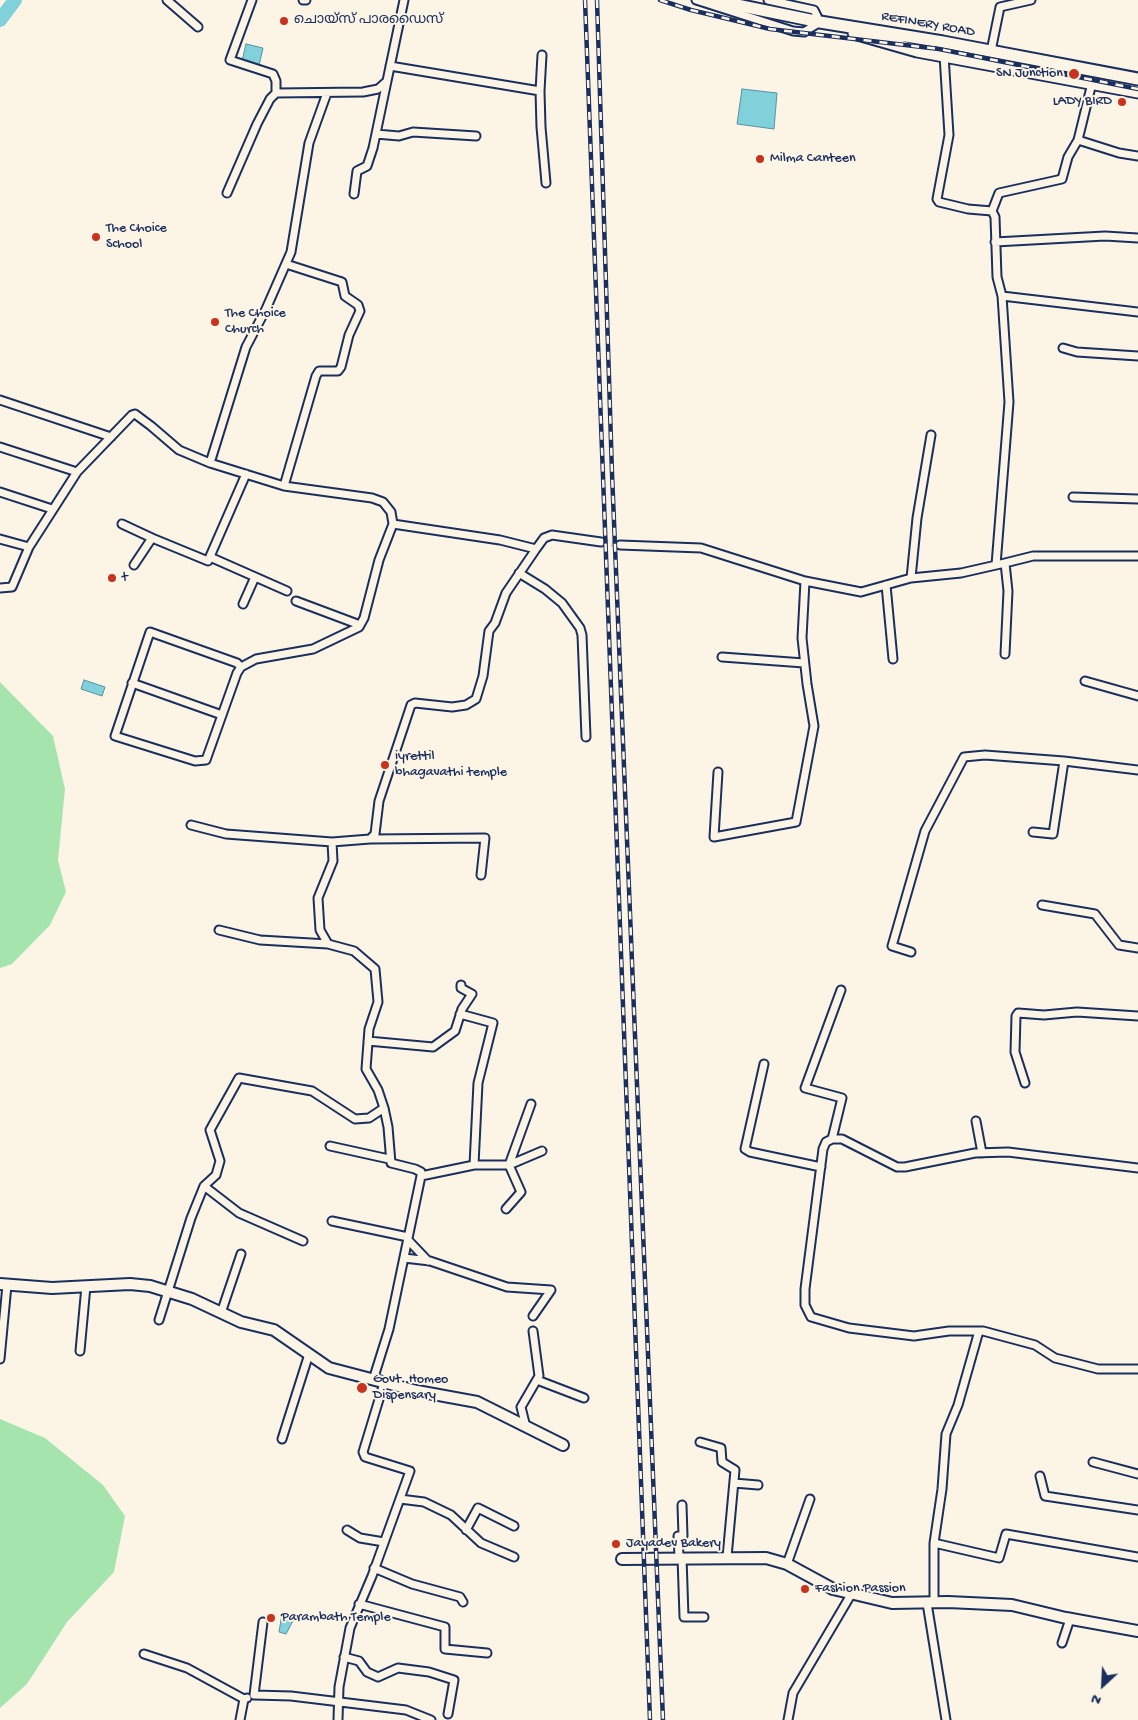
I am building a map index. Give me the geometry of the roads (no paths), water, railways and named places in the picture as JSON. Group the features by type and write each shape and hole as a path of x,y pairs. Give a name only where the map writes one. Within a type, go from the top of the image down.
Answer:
{"highway":[{"name":"REFINERY ROAD","path":"713,0 820,22 992,51 1138,79"},
{"path":"820,22 880,42 1138,92"}],"main road":[{"path":"4,1284 52,1288 130,1284 150,1286 192,1299 241,1322 274,1330 329,1368 449,1398 477,1402 513,1418 526,1427 563,1445"},
{"path":"622,1559 680,1557 766,1558 787,1564 833,1589 892,1604 931,1602 1012,1605 1070,1619 1138,1632"}],"street":[{"path":"167,0 198,27"},
{"path":"227,193 257,124 270,99 276,93 276,82 273,74 230,60 252,0"},
{"path":"354,194 357,171 367,166 376,134 404,0"},
{"path":"696,0 793,31 804,32 820,22 814,10 768,0"},
{"path":"992,51 1000,7 1031,0"},
{"path":"944,54 949,135 937,200 968,209 992,212"},
{"path":"542,55 540,91 541,128 546,182"},
{"path":"390,66 540,91"},
{"path":"276,93 363,92 378,89 387,81"},
{"path":"992,212 999,193 1062,179 1068,158 1078,140 1092,83"},
{"path":"210,462 246,347 266,309 291,252 309,143 327,93"},
{"path":"376,134 399,136 413,132 476,136"},
{"path":"1078,140 1119,153 1138,156"},
{"path":"992,212 995,217 998,285 1002,296 1009,402 996,565"},
{"path":"995,242 1105,236 1138,238"},
{"path":"284,486 316,376 319,371 338,371 342,367 349,334 360,311 358,305 345,296 342,282 286,264"},
{"path":"1002,296 1138,312"},
{"path":"1063,348 1077,352 1138,356"},
{"path":"0,400 111,437"},
{"path":"0,588 12,587 28,547 77,472 135,414 179,450 210,462 284,486 372,498 382,502 391,512 393,524 379,560 364,618 360,625 341,637 314,649 256,660 241,667 206,760 203,762 195,761 114,736 150,632 237,663 241,667"},
{"path":"911,578 917,518 931,435"},
{"path":"0,447 77,472"},
{"path":"122,524 208,561 246,474"},
{"path":"0,492 52,509"},
{"path":"1073,497 1138,499"},
{"path":"393,524 500,540 536,549"},
{"path":"370,839 375,834 379,800 410,704 452,707 466,705 476,699 484,676 489,631 495,623 506,593 544,538 552,535 600,542"},
{"path":"134,565 152,538"},
{"path":"0,539 28,547"},
{"path":"620,544 701,548 805,581 861,592 911,578 961,573 1033,556 1138,556"},
{"path":"210,557 287,591"},
{"path":"1005,654 1008,591 1006,563"},
{"path":"519,574 545,589 562,603 580,628 582,635 586,737"},
{"path":"243,604 255,576"},
{"path":"718,772 714,836 796,822 814,726 802,638 805,581"},
{"path":"886,585 893,659"},
{"path":"296,601 360,625"},
{"path":"722,657 804,663"},
{"path":"1085,681 1138,696"},
{"path":"132,683 222,714"},
{"path":"911,952 892,946 925,831 964,757 986,755 1064,761 1138,770"},
{"path":"1032,832 1052,834 1064,761"},
{"path":"191,825 226,834 332,842 370,839 484,838 481,875"},
{"path":"328,944 320,930 318,898 333,861 332,842"},
{"path":"1042,905 1096,914 1119,944 1138,948"},
{"path":"220,930 260,940 328,944 354,952 375,969 378,1002 369,1029 366,1069 378,1090 384,1108 390,1142 389,1160"},
{"path":"368,1041 433,1047 455,1031 460,1014 472,994 461,988 462,985"},
{"path":"832,1139 842,1098 805,1088 841,990"},
{"path":"1025,1083 1015,1052 1016,1016 1018,1013 1044,1015 1077,1012 1138,1016"},
{"path":"460,1014 493,1023 478,1082 474,1165"},
{"path":"764,1064 745,1149 750,1152 821,1167"},
{"path":"159,1320 191,1218 204,1186 216,1175 220,1162 210,1130 239,1078 312,1091 355,1119 369,1118 384,1108"},
{"path":"506,1209 521,1192 509,1165 531,1104"},
{"path":"976,1121 982,1153"},
{"path":"1138,1168 1008,1152 982,1153 897,1167 842,1139 832,1139 826,1142 823,1149 805,1289 805,1305 811,1317 861,1330 914,1336 949,1331 979,1331 1030,1344 1044,1349 1055,1358 1067,1362 1098,1369 1138,1369"},
{"path":"330,1146 389,1160 394,1166 416,1169 421,1172 389,1329 373,1380"},
{"path":"421,1176 474,1165 509,1165 542,1151"},
{"path":"204,1186 238,1213 303,1241"},
{"path":"332,1221 408,1238 428,1261"},
{"path":"221,1313 241,1254"},
{"path":"404,1258 428,1261 507,1287 551,1290 532,1316"},
{"path":"0,1359 4,1284"},
{"path":"80,1351 86,1286"},
{"path":"526,1427 521,1406 539,1376 533,1331"},
{"path":"946,1720 931,1602 934,1543 942,1489 946,1434 958,1405 979,1331"},
{"path":"282,1439 309,1354"},
{"path":"537,1380 584,1398"},
{"path":"338,1720 339,1687 350,1628 410,1471 366,1457 363,1452 384,1383"},
{"path":"700,1442 721,1448 722,1462 735,1470 727,1557"},
{"path":"1093,1462 1138,1474"},
{"path":"1040,1476 1045,1496 1138,1510"},
{"path":"734,1483 758,1485"},
{"path":"400,1499 424,1502 451,1515 480,1543 514,1557"},
{"path":"787,1564 810,1499"},
{"path":"682,1505 683,1536 678,1536 684,1617 704,1617"},
{"path":"466,1530 478,1508 514,1526"},
{"path":"347,1530 360,1538 384,1542"},
{"path":"934,1543 999,1558 1006,1534 1138,1557"},
{"path":"374,1568 412,1584 460,1597 463,1602"},
{"path":"788,1720 793,1693 852,1593"},
{"path":"359,1604 445,1627 445,1649 487,1653"},
{"path":"1062,1644 1070,1619"},
{"path":"254,1695 264,1622"},
{"path":"144,1654 187,1668 244,1699"},
{"path":"344,1657 359,1661 366,1672 378,1676 398,1668 429,1672 454,1680 448,1714"},
{"path":"244,1699 254,1695 291,1696 406,1710 431,1720"},
{"path":"240,1720 244,1699"}],"water":[{"path":"246,44 263,48 259,66 242,61"},
{"path":"742,89 777,93 774,129 737,124"},
{"path":"84,680 105,687 102,696 81,689"},
{"path":"282,1614 295,1617 286,1634 279,1632"}],"waterway":[{"path":"0,20 15,0"}],"tunnel":[{"path":"601,542 620,545"}],"railway":[{"path":"585,0 650,1720"},
{"path":"597,0 612,473 663,1720"},
{"path":"660,0 691,10 770,29 939,49 1138,89"}],"place":[{"name":"ചൊയ്സ് പാരഡൈസ്","path":"284,21"},
{"name":"SN Junction","path":"1074,74"},
{"name":"LADY BIRD","path":"1122,102"},
{"name":"Milma Canteen","path":"760,159"},
{"name":"The Choice School","path":"96,237"},
{"name":"The Choice Church","path":"215,322"},
{"name":"t","path":"112,578"},
{"name":"iyrettil bhagavathi temple","path":"385,765"},
{"name":"Govt. Homeo Dispensary","path":"362,1388"},
{"name":"Jayadev Bakery","path":"616,1544"},
{"name":"Fashion Passion","path":"805,1589"},
{"name":"Parambath Temple","path":"271,1618"}]}
